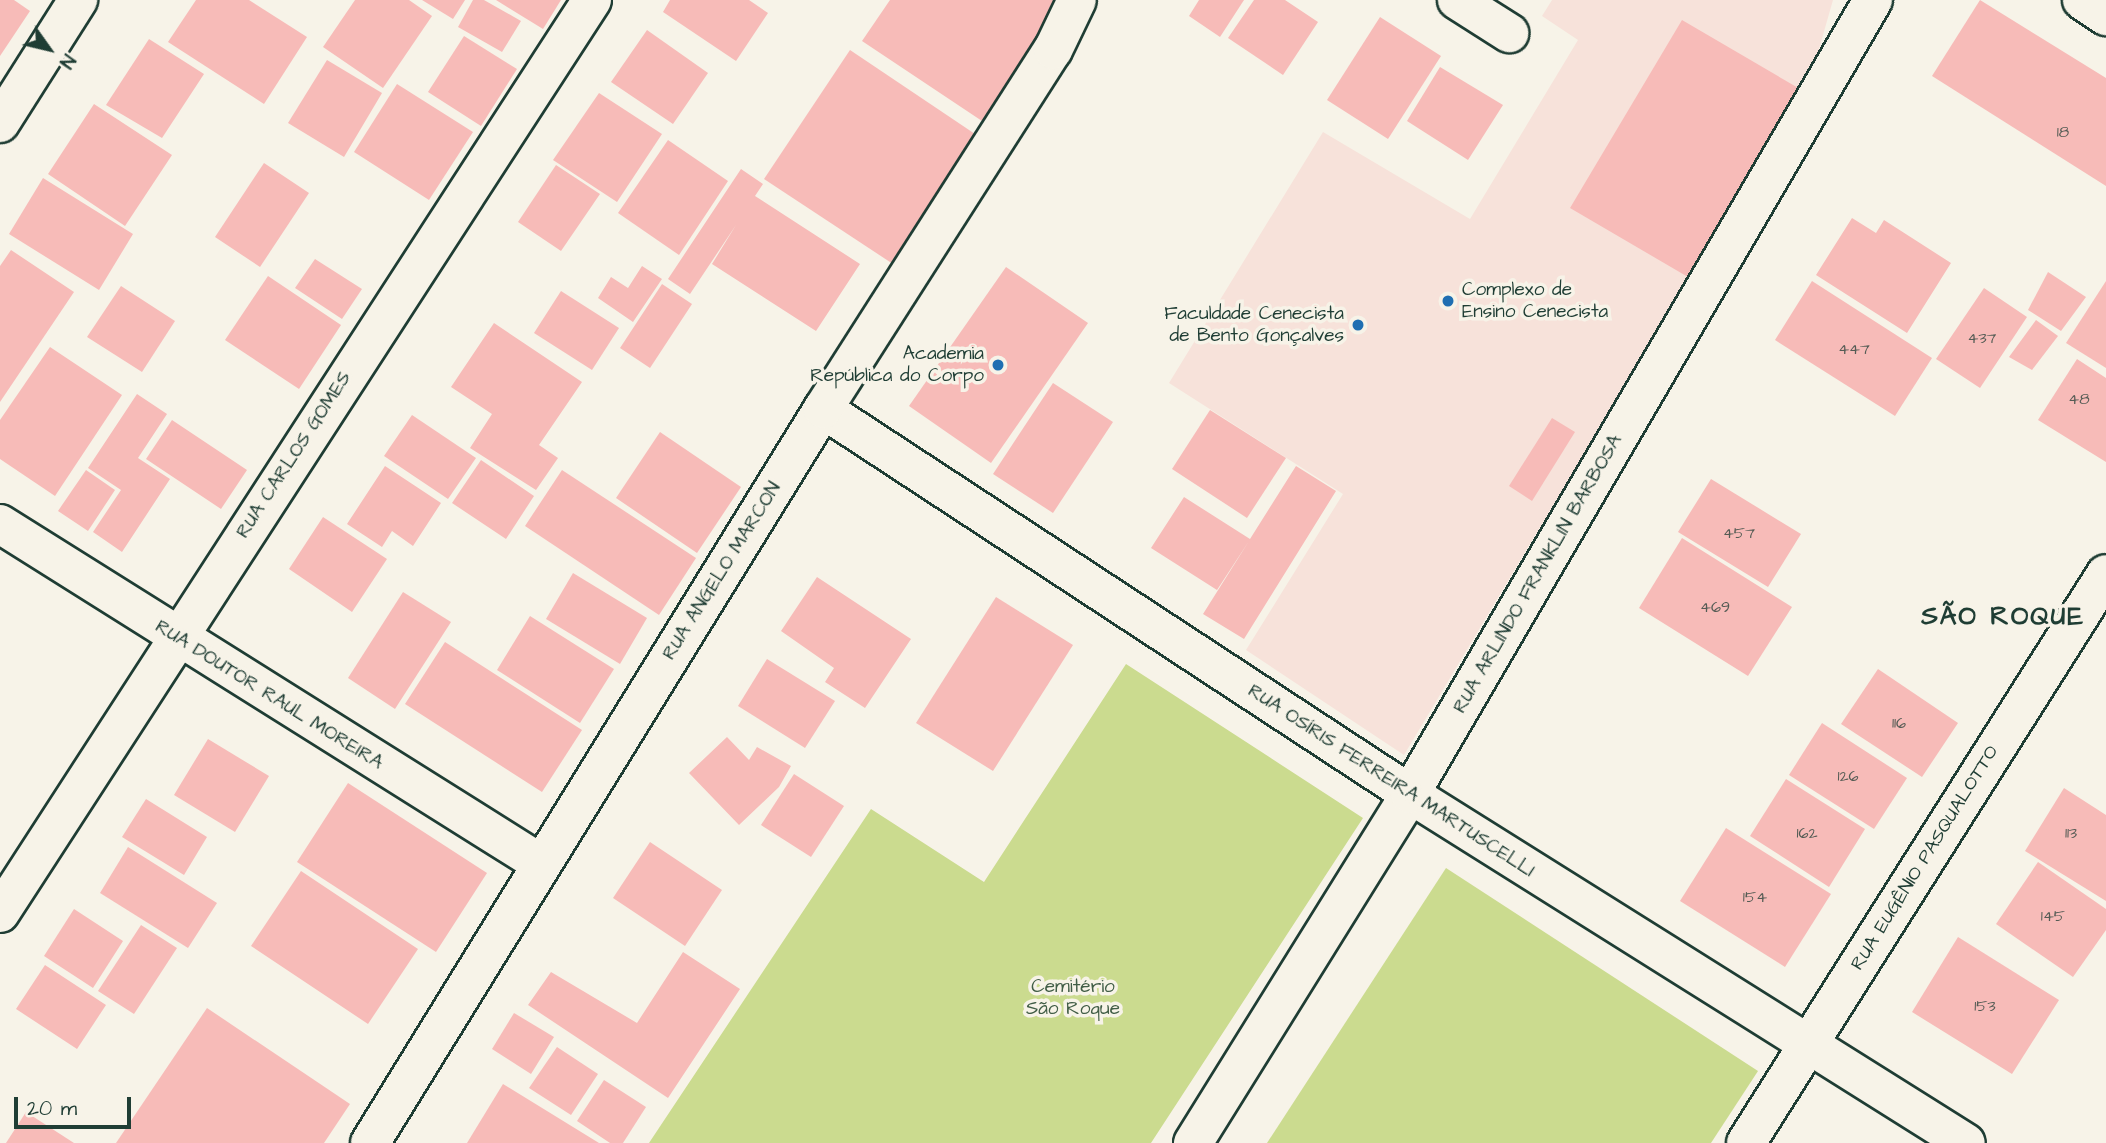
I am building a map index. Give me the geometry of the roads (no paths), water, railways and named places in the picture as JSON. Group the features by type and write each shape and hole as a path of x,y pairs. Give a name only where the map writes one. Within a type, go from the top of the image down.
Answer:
{"street":[{"path":"0,123 78,0"},
{"name":"RUA CARLOS GOMES","path":"0,913 175,637 592,0"},
{"name":"RUA ANGELO MARCON","path":"370,1143 540,863 823,409 1053,50 1077,0"},
{"path":"1457,0 1509,33"},
{"name":"RUA ARLINDO FRANKLIN BARBOSA","path":"1194,1143 1410,794 1873,0"},
{"path":"2082,0 2106,16"},
{"name":"RUA OSÍRIS FERREIRA MARTUSCELLI","path":"823,409 1410,794 1806,1046 1966,1143"},
{"name":"RUA DOUTOR RAUL MOREIRA","path":"0,524 175,637 540,863"},
{"name":"RUA EUGÊNIO PASQUALOTTO","path":"1746,1143 2106,574"}],"place":[{"name":"Complexo de Ensino Cenecista","path":"1448,301"},
{"name":"Faculdade Cenecista de Bento Gonçalves","path":"1358,325"},
{"name":"Academia República do Corpo","path":"998,365"}],"district":[{"name":"SÃO ROQUE","path":"2003,617"}],"park label":[{"name":"Cemitério São Roque","path":"1073,998"}]}
